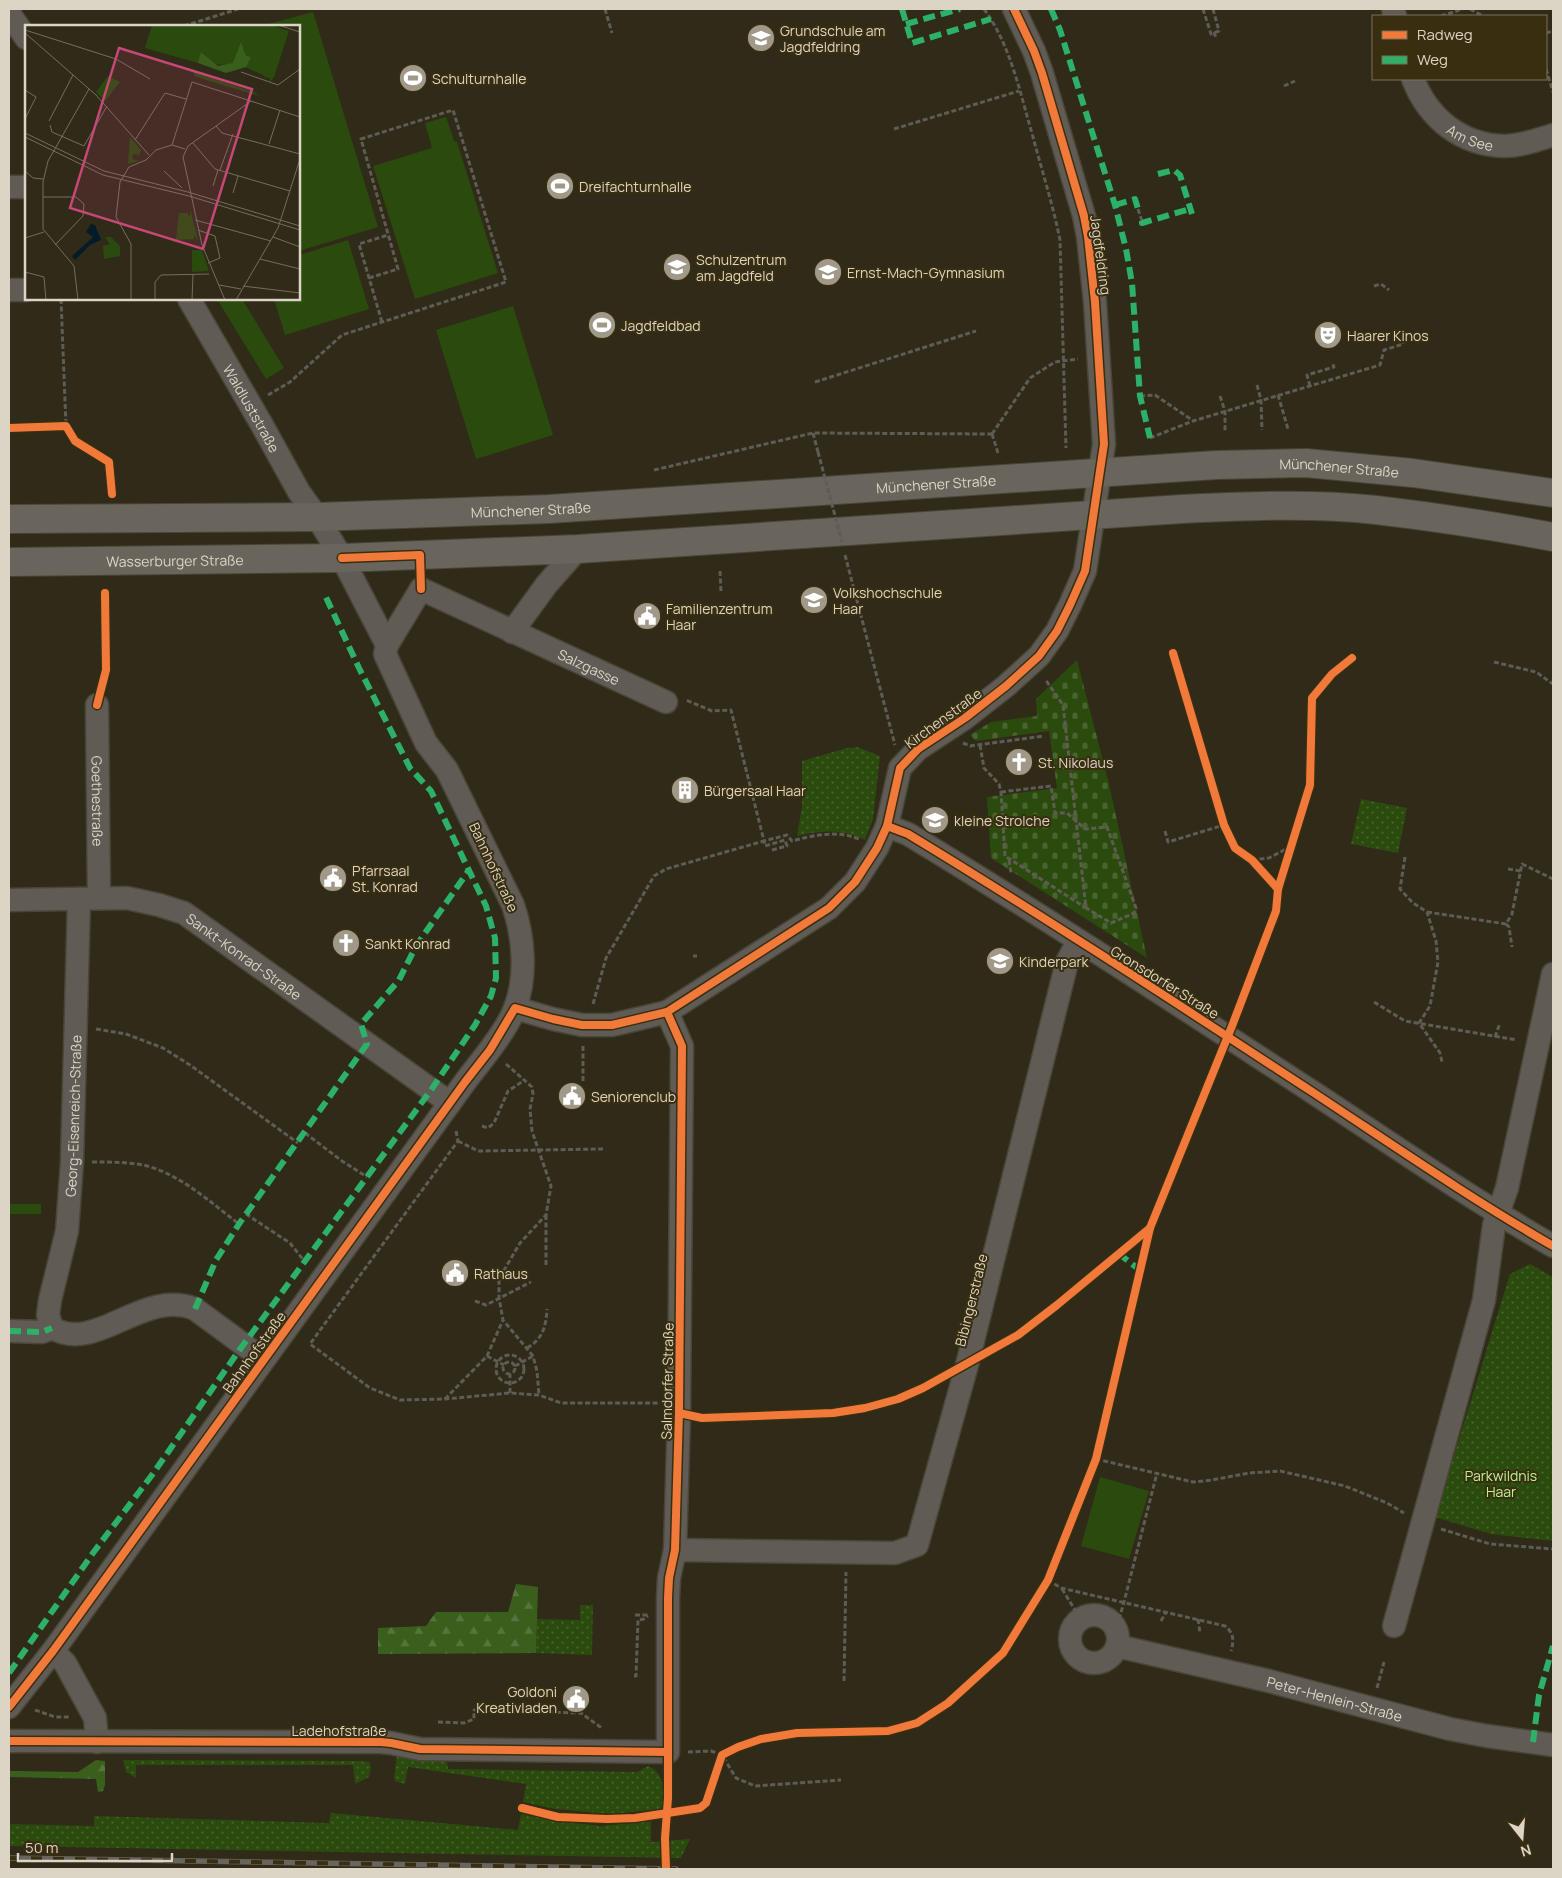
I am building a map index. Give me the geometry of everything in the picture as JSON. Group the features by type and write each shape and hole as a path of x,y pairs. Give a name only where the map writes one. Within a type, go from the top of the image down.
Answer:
{"main road":[{"name":"Münchener Straße","path":"317,517 558,509 1100,472 1216,465 1306,463 1413,473 1553,493"},
{"path":"342,558 578,549 1256,506 1375,510 1553,537"},
{"path":"9,520 317,517"},
{"name":"Wasserburger Straße","path":"9,562 342,558"}],"street":[{"name":"Jagdfeldring","path":"1014,9 1042,73 1084,216 1096,302 1104,444 1093,515"},
{"path":"9,13 25,37"},
{"name":"Am See","path":"1413,80 1419,95 1428,107 1442,123 1464,138 1486,144 1505,146 1526,144 1553,135"},
{"path":"9,187 25,187"},
{"path":"9,290 25,290"},
{"name":"Waldluststraße","path":"189,300 299,492 317,517"},
{"name":"Kirchenstraße","path":"515,1008 553,1019 584,1034 667,1012 829,908 855,882 877,848 887,826 900,768 918,748 965,718 1006,686 1039,656 1057,631 1084,571 1093,515"},
{"name":"Bahnhofstraße","path":"9,1707 53,1651 263,1359 490,1050 515,1008 522,962 519,922 513,905 447,770 426,743 385,654 387,645 342,558 317,517"},
{"path":"512,632 547,584 578,549"},
{"path":"387,645 421,589 420,555"},
{"name":"Salzgasse","path":"421,589 666,702"},
{"name":"Goethestraße","path":"89,899 97,705"},
{"name":"Gronsdorfer Straße","path":"887,826 908,834 1078,941 1216,1029 1499,1215 1553,1246"},
{"name":"Sankt-Konrad-Straße","path":"9,900 127,898 159,904 184,913 450,1103"},
{"name":"Georg-Eisenreich-Straße","path":"52,1328 48,1315 50,1300 67,1231 72,1162 76,1029 89,899"},
{"name":"Bibingerstraße","path":"676,1550 895,1554 917,1545 967,1365 1067,962 1078,941"},
{"path":"1394,1626 1484,1300 1494,1224 1499,1215 1507,1188 1553,974"},
{"name":"Salmdorfer Straße","path":"667,1012 682,1046 680,1413 676,1550 669,1578 668,1598 678,1752"},
{"path":"9,1331 42,1332 52,1328 62,1334 81,1333 99,1330 152,1307 170,1304 184,1305 195,1309 263,1359"},
{"name":"Peter-Henlein-Straße","path":"1080,1618 1092,1615 1100,1616 1108,1619 1115,1636 1224,1671 1450,1729 1553,1745"},
{"path":"1080,1618 1073,1626 1070,1640 1074,1653 1086,1662 1101,1662 1108,1659 1115,1636"},
{"path":"53,1651 65,1663 95,1718 97,1742"},
{"name":"Ladehofstraße","path":"9,1741 391,1742 420,1749 678,1752"}],"path":[{"path":"187,25 238,9"},
{"path":"605,9 612,33"},
{"path":"984,9 1004,42 1018,78 1019,91 1026,105 1055,213 1060,240 1066,448"},
{"path":"1203,9 1210,34 1219,31 1213,9"},
{"path":"1444,15 1463,9"},
{"path":"1470,9 1481,15"},
{"path":"1214,32 1216,38"},
{"path":"1547,72 1553,92"},
{"path":"1284,86 1294,81"},
{"path":"894,129 1019,91"},
{"path":"251,406 290,382 342,335 506,282 452,110 361,139 398,269 368,278"},
{"path":"1138,209 1142,220"},
{"path":"382,322 358,244 388,235"},
{"path":"1374,286 1381,284 1389,290"},
{"path":"61,300 66,426"},
{"path":"815,382 976,331"},
{"path":"1150,438 1193,421 1380,365 1384,350 1403,344 1403,338"},
{"path":"992,434 1030,378 1055,362 1099,356"},
{"path":"1310,386 1307,376 1334,367 1332,362"},
{"path":"1257,385 1261,400 1262,430"},
{"path":"1140,396 1155,395 1193,421"},
{"path":"1278,395 1288,430"},
{"path":"1220,396 1225,411 1224,432"},
{"path":"654,470 813,433 992,434"},
{"path":"813,433 889,723"},
{"path":"992,434 998,453"},
{"path":"720,571 721,592"},
{"path":"1494,662 1536,672 1553,684"},
{"path":"1044,679 1063,705 1086,908"},
{"path":"666,702 674,695 712,711 731,710 765,846 785,840 787,846 772,850"},
{"path":"957,740 970,746 1044,736"},
{"path":"980,745 984,768 999,784 1001,792 1006,856 1111,923 1134,913 1136,908 1107,827 1085,829 1067,813 1055,813 1051,786 1001,792"},
{"path":"1165,831 1168,842 1226,829"},
{"path":"583,1083 584,1034 606,958 654,876 666,869 787,835 792,841 815,835 832,834 850,836 862,841"},
{"path":"1249,858 1269,858 1290,847"},
{"path":"1405,857 1400,889 1412,903 1427,912 1506,924 1509,926 1512,947"},
{"path":"1249,858 1259,867"},
{"path":"1009,859 1011,878"},
{"path":"1506,924 1512,914 1522,864 1553,879"},
{"path":"1508,869 1521,871"},
{"path":"1419,1024 1430,1006 1438,962 1436,940 1427,912"},
{"path":"1374,1002 1406,1021 1538,1044"},
{"path":"1495,1037 1500,1023"},
{"path":"1419,1024 1440,1053 1442,1062"},
{"path":"76,1029 91,1028 126,1034 163,1048 190,1065 298,1143"},
{"path":"490,1050 532,1087 531,1124 537,1150 551,1186 546,1215 546,1267"},
{"path":"482,1126 488,1128 494,1123 508,1091 525,1080"},
{"path":"305,1133 367,1177"},
{"path":"458,1141 478,1151 603,1149"},
{"path":"85,1162 122,1162 144,1165 163,1172 189,1186 239,1224"},
{"path":"412,1203 310,1344 370,1388 400,1400 445,1399 510,1393 539,1395 560,1403 660,1402 680,1413"},
{"path":"246,1214 290,1243 304,1262"},
{"path":"539,1395 538,1371 533,1356 503,1320 499,1298 499,1279 520,1244 546,1215"},
{"path":"475,1301 486,1304 531,1282"},
{"path":"527,1348 535,1344 543,1332 547,1322 547,1309"},
{"path":"445,1399 487,1356 503,1320"},
{"path":"487,1356 504,1365 510,1363 515,1366"},
{"path":"505,1356 515,1356 522,1362 524,1372 522,1377 516,1382 510,1384 502,1382 496,1375 496,1366 505,1356"},
{"path":"515,1366 533,1356"},
{"path":"504,1365 504,1371 510,1374"},
{"path":"510,1374 515,1371 515,1366"},
{"path":"510,1374 510,1393"},
{"path":"1096,1459 1193,1482 1249,1473 1280,1471 1345,1486 1387,1503 1422,1523 1490,1544 1553,1549"},
{"path":"1115,1636 1157,1473"},
{"path":"844,1681 846,1564"},
{"path":"1048,1580 1061,1588 1225,1626 1230,1630 1233,1638 1224,1671"},
{"path":"1061,1588 1080,1618"},
{"path":"1161,1621 1166,1612"},
{"path":"634,1676 636,1676 638,1620 644,1619 650,1614"},
{"path":"635,1615 643,1615"},
{"path":"1198,1619 1200,1633"},
{"path":"1372,1708 1384,1662"},
{"path":"35,1710 55,1717 72,1717"},
{"path":"438,1722 464,1723 474,1719 474,1710 581,1713 605,1731"},
{"path":"678,1752 711,1751 722,1755 736,1778 755,1786 841,1780"}],"green space":[{"path":"313,12 378,227 300,251 300,25 265,25"},
{"path":"446,117 454,141 457,142 498,273 415,299 373,166 432,148 425,123"},
{"path":"348,240 369,309 285,335 274,300 300,300 300,255"},
{"path":"218,300 243,300 284,368 266,379"},
{"path":"513,306 553,435 476,459 436,330"},
{"path":"1077,660 1109,784 1147,958 991,858 987,797 1057,788 1049,731 976,741 970,735 991,722 1037,716 1036,699"},
{"path":"857,747 880,756 873,819 865,840 840,832 797,836 802,807 802,761"},
{"path":"1361,799 1407,808 1398,853 1351,844"},
{"path":"9,1204 41,1204 41,1214 9,1214"},
{"name":"Parkwildnis Haar","path":"1530,1264 1553,1277 1553,1541 1491,1534 1435,1517 1510,1274"},
{"path":"1100,1477 1149,1491 1129,1559 1081,1546"},
{"path":"516,1584 538,1587 536,1653 378,1654 378,1628 426,1626 436,1612 508,1612"},
{"path":"580,1605 593,1605 592,1655 536,1653 537,1619 580,1620"},
{"path":"397,1755 447,1762 448,1769 638,1772 648,1766 654,1769 661,1778 663,1809 610,1814 555,1809 523,1802 526,1784 408,1767 405,1784 395,1781"},
{"path":"96,1760 105,1761 105,1785 103,1791 98,1792 96,1779 9,1777 9,1771 78,1772"},
{"path":"123,1760 361,1761 369,1762 371,1767 369,1777 355,1784 353,1765 136,1765 136,1778 126,1772"},
{"path":"331,1813 518,1830 521,1814 601,1826 651,1821 651,1842 690,1839 681,1858 9,1846 9,1824 94,1826 94,1816 329,1823"}],"railway":[{"path":"9,1858 676,1869"}],"marked path":[{"path":"902,9 912,43 991,19"},
{"path":"906,24 960,9"},
{"path":"1051,9 1060,30 1115,205 1126,249 1132,283 1140,396 1150,438"},
{"path":"1158,174 1174,170 1180,175 1192,214"},
{"path":"1115,205 1135,199 1138,209"},
{"path":"1142,221 1142,223 1190,209"},
{"path":"9,1673 238,1352 431,1090 475,1025 491,996 496,978 495,938 486,906 431,791 410,768 359,668 324,593"},
{"path":"195,1309 216,1260 239,1224 367,1044 361,1024 399,980 416,946 469,870"},
{"path":"1118,1253 1141,1271"},
{"path":"9,1331 42,1332 52,1328"},
{"path":"1533,1742 1539,1695 1553,1646"}],"cycle path":[{"path":"9,1707 53,1651 490,1050 515,1008 582,1025 612,1025 667,1012 829,908 855,882 877,848 887,826 900,768 918,749 965,718 1006,686 1039,656 1057,631 1085,571 1104,444 1095,302 1084,216 1042,73 1014,9"},
{"path":"9,428 66,426 75,441 109,462 112,494"},
{"path":"342,558 420,555 421,589"},
{"path":"97,705 106,670 105,593"},
{"path":"1173,653 1224,825 1235,848 1252,860 1278,889"},
{"path":"679,1413 702,1418 833,1413 865,1408 898,1399 923,1388 1018,1335 1150,1228 1232,1026 1276,911 1278,889 1310,785 1312,698 1332,674 1352,658"},
{"path":"887,826 908,834 1010,897 1213,1027 1462,1191 1553,1246"},
{"path":"666,1869 668,1598 669,1578 675,1550 679,1413 682,1046 667,1012"},
{"path":"522,1808 558,1817 607,1819 635,1818 700,1808 706,1803 722,1755 761,1739 797,1733 888,1731 917,1723 948,1703 1003,1653 1048,1580 1096,1459 1150,1228"},
{"path":"9,1741 381,1742 420,1749 668,1752"}],"place":[{"name":"Grundschule am Jagdfeldring","path":"761,38"},
{"name":"Schulturnhalle","path":"413,78"},
{"name":"Dreifachturnhalle","path":"560,186"},
{"name":"Schulzentrum am Jagdfeld","path":"677,267"},
{"name":"Ernst-Mach-Gymnasium","path":"828,272"},
{"name":"Jagdfeldbad","path":"602,325"},
{"name":"Haarer Kinos","path":"1328,335"},
{"name":"Volkshochschule Haar","path":"814,600"},
{"name":"Familienzentrum Haar","path":"647,616"},
{"name":"St. Nikolaus","path":"1019,762"},
{"name":"Bürgersaal Haar","path":"685,790"},
{"name":"kleine Strolche","path":"935,820"},
{"name":"Pfarrsaal St. Konrad","path":"333,878"},
{"name":"Sankt Konrad","path":"346,943"},
{"name":"Kinderpark","path":"1000,961"},
{"name":"Seniorenclub","path":"572,1096"},
{"name":"Rathaus","path":"455,1273"},
{"name":"Goldoni Kreativladen","path":"576,1699"}]}
